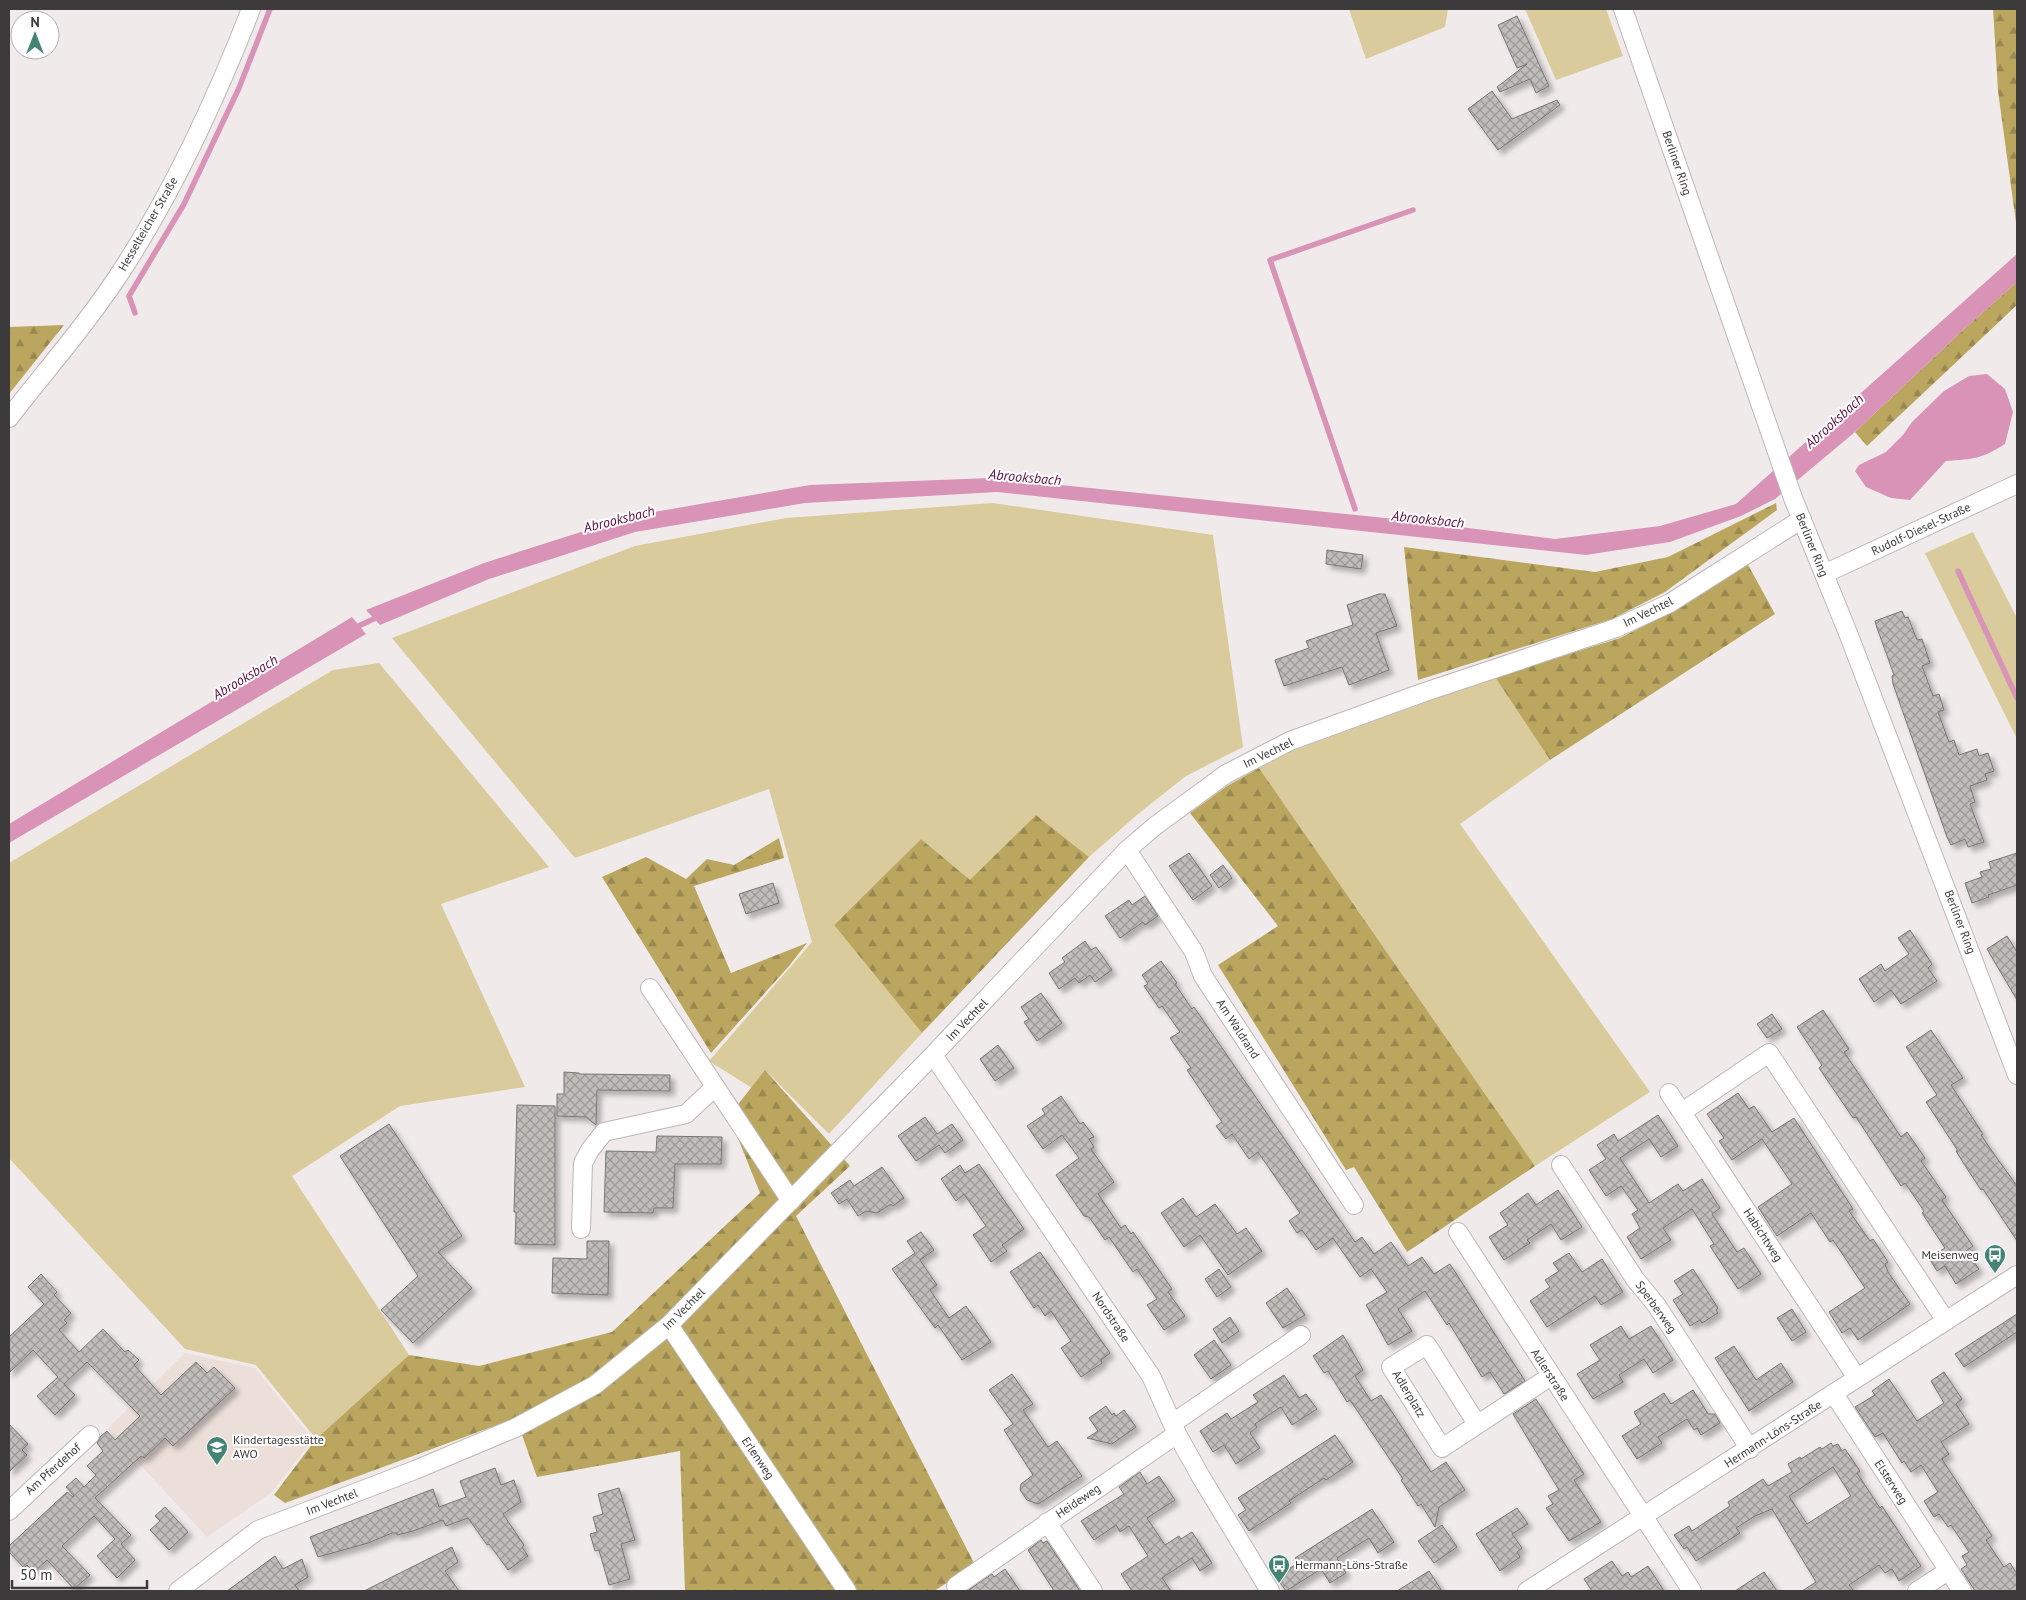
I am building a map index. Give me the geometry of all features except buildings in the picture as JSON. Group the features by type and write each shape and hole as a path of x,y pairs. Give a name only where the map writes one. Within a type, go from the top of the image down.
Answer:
{"street":[{"name":"Hesselteicher Straße","path":"9,418 103,298 124,268 156,214 189,153 226,74 251,9"},
{"name":"Berliner Ring","path":"1623,9 1777,455 1937,862 2017,1075"},
{"name":"Rudolf-Diesel-Straße","path":"1824,574 2017,484"},
{"name":"Im Vechtel","path":"178,1591 258,1530 415,1470 515,1428 595,1385 669,1325 933,1055 1127,850 1155,826 1226,774 1290,741 1422,693 1616,628 1670,602 1802,519"},
{"name":"Am Waldrand","path":"1127,850 1194,952 1204,976 1354,1205"},
{"path":"650,988 791,1201"},
{"path":"1682,1112 1769,1053 1946,1321"},
{"name":"Nordstraße","path":"933,1055 1151,1376 1175,1428 1201,1477 1270,1591"},
{"path":"580,1229 584,1163 598,1138 604,1132 686,1114 715,1086"},
{"name":"Habichtweg","path":"1669,1093 1857,1378"},
{"name":"Sperberweg","path":"1561,1165 1635,1279 1657,1306 1750,1449"},
{"name":"Adlerstraße","path":"1458,1232 1644,1517"},
{"name":"Hermann-Löns-Straße","path":"1527,1591 1750,1449 2017,1275"},
{"name":"Erlenweg","path":"669,1325 847,1591"},
{"name":"Heideweg","path":"1093,1591 1047,1522 1301,1335"},
{"name":"Adlerplatz","path":"1477,1424 1427,1345 1391,1367 1442,1448 1551,1376"},
{"name":"Elsterweg","path":"1834,1394 1962,1591"},
{"name":"Am Pferdehof","path":"11,1504 90,1435"},
{"path":"1644,1517 1692,1591"},
{"path":"956,1586 1047,1522"},
{"path":"1917,1591 1948,1571"}],"shaded area":[{"path":"1349,9 1448,9 1445,27 1366,59"},
{"path":"1525,9 1606,9 1623,56 1556,80"},
{"path":"993,503 1213,535 1243,747 1186,776 1138,814 1089,857 1036,815 970,881 921,839 834,925 922,1033 829,1134 765,1070 752,1088 709,1061 812,942 769,789 575,858 392,638 635,546 786,518"},
{"path":"1973,532 2017,618 2017,739 1925,553"},
{"path":"379,663 549,867 441,904 525,1087 400,1106 292,1176 409,1355 316,1439 256,1365 185,1349 9,1158 9,863 333,670"},
{"path":"1495,677 1550,760 1460,824 1650,1092 1535,1166 1259,768 1292,751"},
{"name":"Kindertagesstätte AWO","path":"185,1353 255,1368 313,1440 271,1493 207,1537 107,1429"}],"green space":[{"path":"1993,9 2017,9 2017,230 1998,91"},
{"path":"2017,282 2017,305 1867,446 1855,432"},
{"path":"64,325 9,394 9,327"},
{"path":"1776,503 1777,510 1665,592 1612,619 1418,680 1404,547 1595,572 1668,557"},
{"path":"1747,563 1775,614 1550,760 1495,677 1620,638 1677,609"},
{"path":"1259,768 1535,1166 1407,1252 1354,1167 1346,1170 1218,965 1278,926 1190,813 1227,786"},
{"path":"1036,815 1089,857 922,1033 834,925 921,839 970,880"},
{"path":"779,838 784,858 694,886 731,973 807,943 789,966 711,1053 602,877 646,857 686,879 707,859 734,865"},
{"path":"765,1070 850,1166 796,1216 975,1565 934,1591 685,1591 680,1451 537,1477 516,1418 285,1503 274,1495 316,1439 409,1355 479,1366 612,1332 760,1193 729,1116"}],"water":[{"path":"2017,254 2017,282 1855,432 1775,499 1741,516 1670,542 1586,555 997,492 805,503 635,532 489,579 380,625 366,610 484,563 631,516 810,485 991,478 1405,520 1555,539 1660,526 1736,504"},
{"path":"1987,374 2005,389 2013,412 2005,444 1990,453 1977,457 1946,461 1910,500 1891,498 1866,487 1855,471 1859,465 1886,452 1903,435 1912,422 1944,391 1969,376"},
{"path":"352,617 366,634 9,843 9,824"}],"waterway":[{"path":"135,313 129,296 184,204 239,88 270,9"},
{"path":"1355,509 1270,260 1413,210"},
{"path":"1958,571 2017,698"},
{"name":"Abrooksbach","path":"352,629 380,616"}],"place":[{"name":"Meisenweg","path":"1995,1274"},
{"name":"Kindertagesstätte AWO","path":"217,1466"},
{"name":"Hermann-Löns-Straße","path":"1279,1584"}]}
